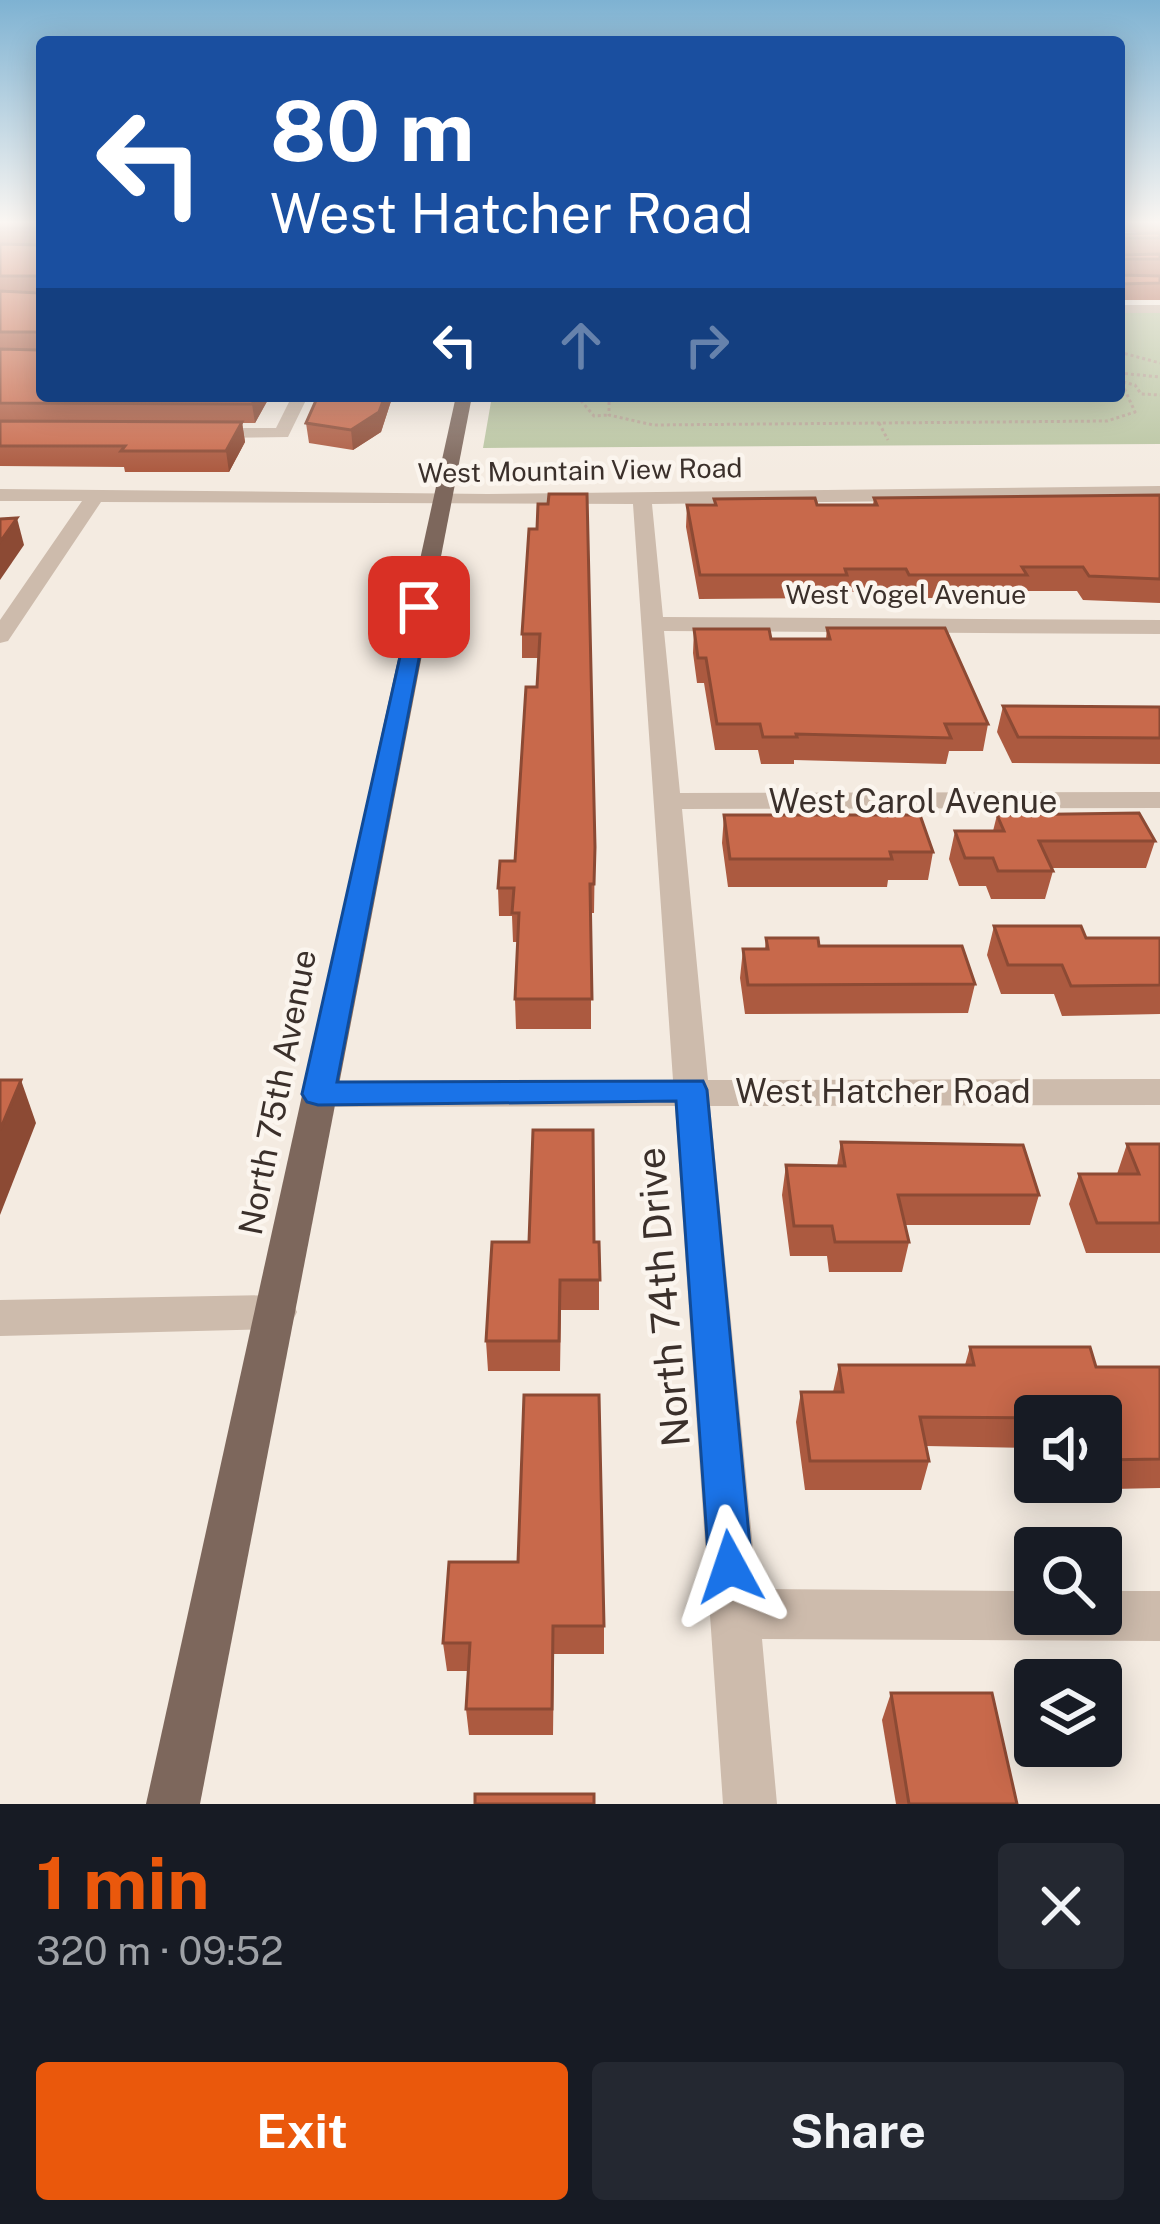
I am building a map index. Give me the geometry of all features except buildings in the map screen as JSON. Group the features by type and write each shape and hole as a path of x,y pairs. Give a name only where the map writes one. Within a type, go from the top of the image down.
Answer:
{"main road":[{"name":"North 75th Avenue","path":"173,1804 463,402"}],"street":[{"path":"1125,309 1160,309"},
{"path":"188,433 282,433 296,402"},
{"name":"West Mountain View Road","path":"0,495 441,500 1160,492"},
{"path":"0,636 96,495"},
{"name":"North 74th Drive","path":"642,496 750,1804"},
{"name":"West Vogel Avenue","path":"652,624 1160,627"},
{"name":"West Carol Avenue","path":"667,801 1160,800"},
{"name":"West Hatcher Road","path":"318,1094 1160,1092"},
{"path":"0,1318 277,1312"},
{"path":"734,1614 1160,1616"}],"path":[{"path":"1125,353 1160,362"},
{"path":"1125,378 1160,377"},
{"path":"1125,380 1141,394 1160,398"},
{"path":"583,402 594,416 652,424 1121,419 1135,412 1125,389"},
{"path":"609,402 609,416"},
{"path":"879,423 888,440"}],"green space":[{"path":"1125,311 1160,311 1160,444 483,448 491,402 1125,402"}],"route":[{"path":"419,607 318,1094 691,1090 730,1567"}]}
